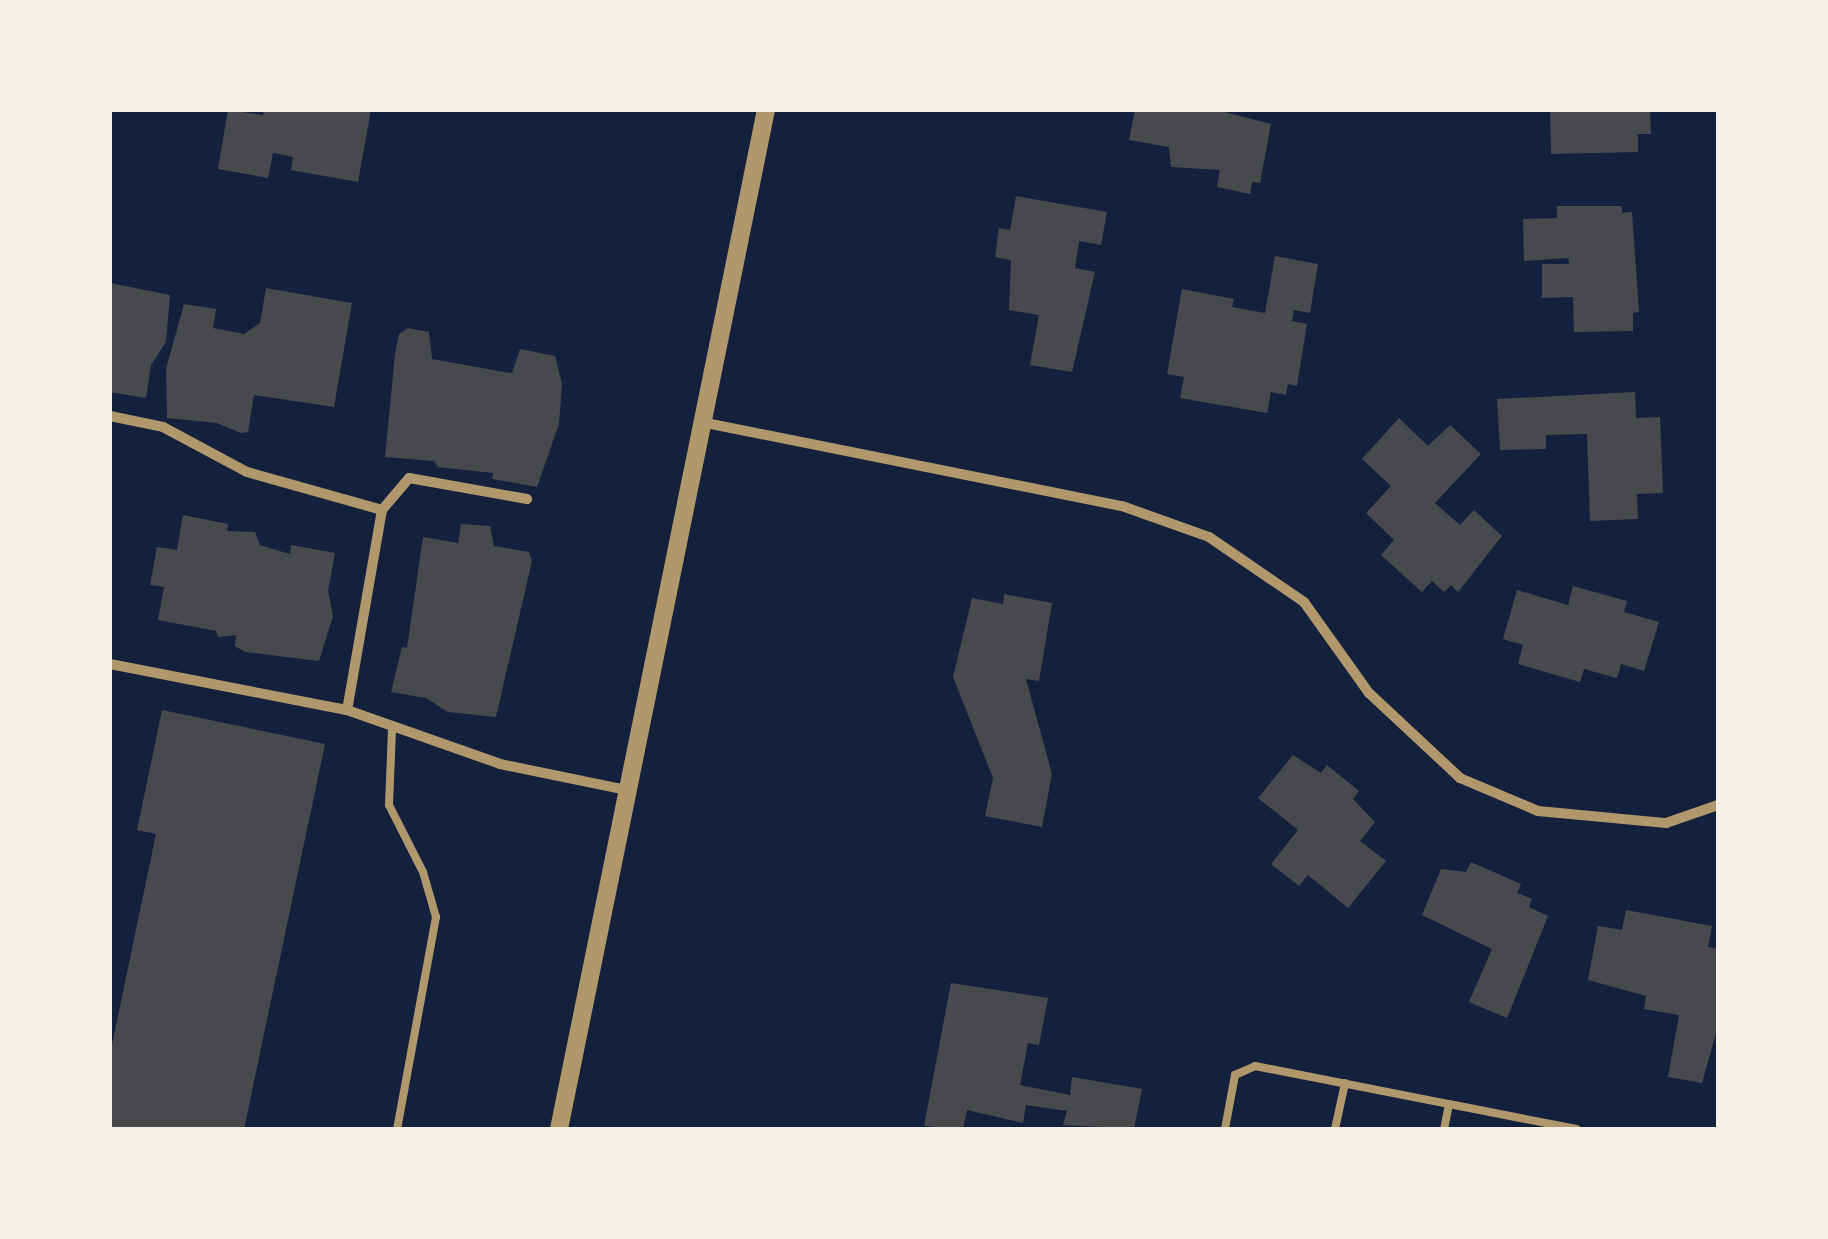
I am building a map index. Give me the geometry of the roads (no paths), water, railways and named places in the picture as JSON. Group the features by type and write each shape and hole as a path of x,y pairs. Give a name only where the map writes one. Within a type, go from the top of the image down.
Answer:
{"street":[{"path":"560,1129 766,110"},
{"path":"110,416 163,427 247,472 382,510"},
{"path":"701,422 1122,506 1210,537 1304,602 1369,693 1460,778 1538,812 1666,823 1718,806"},
{"path":"346,710 382,510 409,478 528,499"},
{"path":"110,664 346,710 392,730 500,764 627,790"}],"lane":[{"path":"392,730 390,805 423,872 436,916 397,1129"},
{"path":"1225,1129 1236,1075 1255,1066 1577,1129"},
{"path":"1335,1129 1344,1084"},
{"path":"1444,1129 1449,1104"}]}
